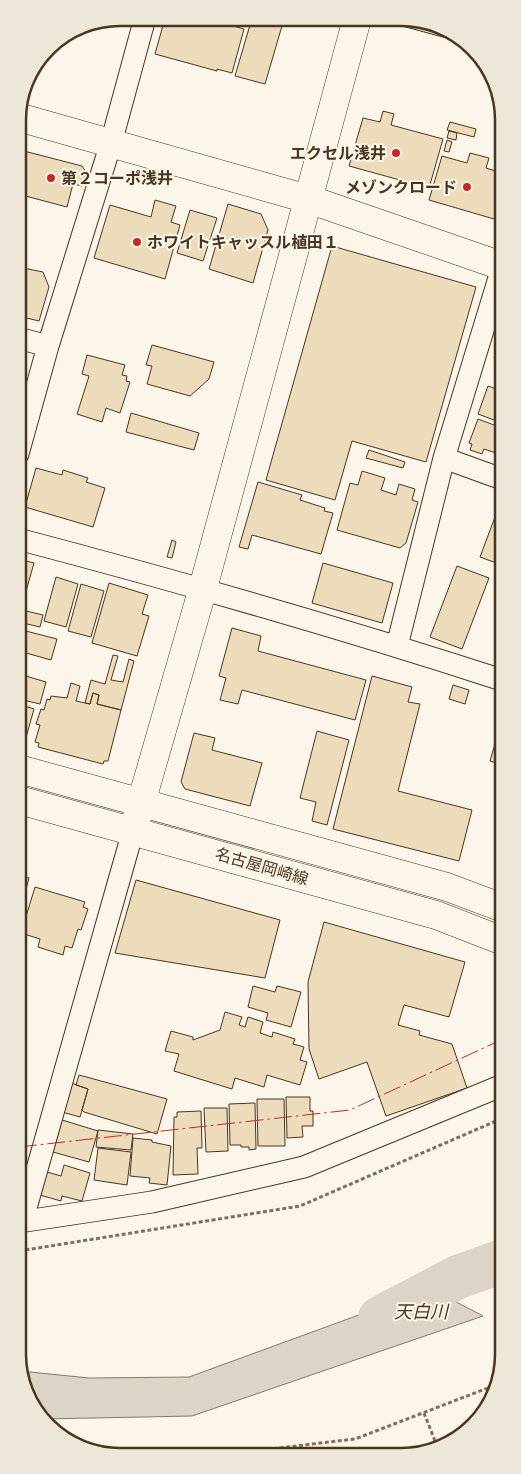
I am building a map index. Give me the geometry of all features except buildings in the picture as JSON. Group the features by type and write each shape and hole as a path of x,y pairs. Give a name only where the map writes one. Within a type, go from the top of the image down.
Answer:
{"street":[{"path":"26,425 48,346 111,143 143,26"},
{"path":"26,1205 203,588 355,26"},
{"path":"26,119 308,199 495,265"},
{"path":"397,646 444,458 495,290"},
{"path":"26,340 48,346"},
{"path":"444,458 495,476"},
{"path":"26,541 203,588 397,646 495,678"},
{"name":"名古屋岡崎線","path":"26,772 447,887 495,905"},
{"name":"名古屋岡崎線","path":"26,802 436,915 495,938"},
{"path":"26,1221 152,1202 304,1167 495,1089"}],"path":[{"path":"279,1448 355,1439 489,1388"},
{"path":"424,1413 434,1442"}],"water":[{"name":"天白川","path":"420,1283 483,1316 192,1416 53,1419 39,1401 28,1372 89,1378 189,1377 378,1308"}],"waterway":[{"name":"天白川","path":"380,1318 458,1277 495,1264"}],"power":[{"path":"26,1146 350,1110 495,1043"}],"place":[{"name":"エクセル浅井","path":"396,153"},
{"name":"第２コーポ浅井","path":"51,178"},
{"name":"メゾンクロード","path":"467,187"},
{"name":"ホワイトキャッスル植田１","path":"137,242"}]}
